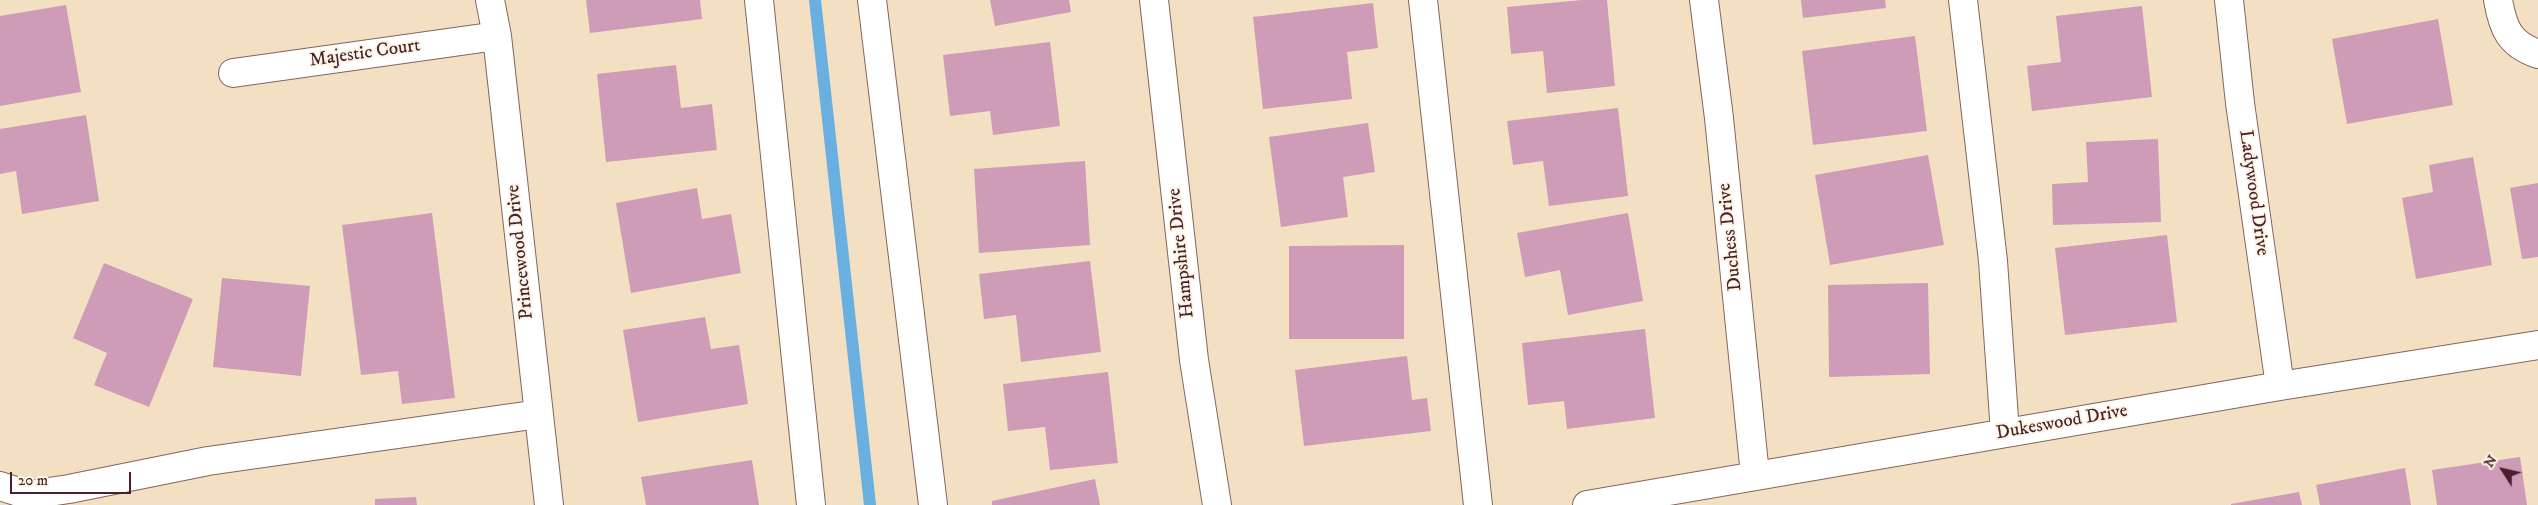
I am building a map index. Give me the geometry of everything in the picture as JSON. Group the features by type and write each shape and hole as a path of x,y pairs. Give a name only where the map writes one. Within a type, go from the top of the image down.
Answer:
{"street":[{"name":"Princewood Drive","path":"490,0 497,36 549,505"},
{"path":"759,0 811,505"},
{"path":"872,0 933,505"},
{"name":"Hampshire Drive","path":"1154,0 1194,360 1217,505"},
{"path":"1423,0 1478,505"},
{"name":"Duchess Drive","path":"1704,0 1719,118 1754,475"},
{"path":"1963,0 1993,262 2005,433"},
{"name":"Ladywood Drive","path":"2229,0 2240,103 2280,386"},
{"path":"2498,0 2502,25 2522,47 2538,54"},
{"name":"Majestic Court","path":"233,73 497,36"},
{"name":"Dukeswood Drive","path":"1587,505 2280,386 2538,345"},
{"path":"0,486 28,495 69,489 208,461 539,414"}],"building":[{"path":"586,0 700,0 702,19 590,33"},
{"path":"990,0 1069,0 1071,12 995,26"},
{"path":"1582,0 1607,0 1615,86 1547,93 1543,51 1511,54 1507,7"},
{"path":"1801,0 1885,0 1886,8 1803,18"},
{"path":"1373,3 1378,48 1347,52 1352,99 1263,109 1253,17"},
{"path":"66,5 81,92 0,106 0,16"},
{"path":"2142,6 2152,97 2032,111 2027,66 2061,62 2056,16"},
{"path":"2438,19 2453,105 2347,124 2332,39"},
{"path":"1915,36 1927,131 1813,145 1802,51"},
{"path":"1050,42 1060,126 993,135 990,111 950,116 943,55"},
{"path":"676,65 681,108 712,104 717,150 606,162 597,74"},
{"path":"1618,108 1628,196 1549,206 1543,161 1513,165 1507,121"},
{"path":"86,115 99,201 22,214 16,171 0,174 0,129"},
{"path":"1368,123 1375,172 1343,177 1348,217 1281,227 1269,137"},
{"path":"2158,139 2161,222 2053,225 2052,184 2088,182 2086,142"},
{"path":"1928,155 1944,245 1830,265 1815,175"},
{"path":"2473,157 2492,265 2416,279 2402,198 2433,192 2429,165"},
{"path":"1085,161 1090,245 979,253 974,169"},
{"path":"2538,183 2538,257 2522,259 2510,188"},
{"path":"697,188 702,219 731,214 741,273 631,293 616,203"},
{"path":"432,213 455,398 402,404 398,371 361,375 342,225"},
{"path":"1628,213 1643,301 1568,315 1560,270 1525,277 1517,233"},
{"path":"2167,235 2177,322 2065,335 2055,248"},
{"path":"1404,245 1404,339 1289,339 1289,246"},
{"path":"1090,261 1101,352 1021,362 1016,315 984,319 979,274"},
{"path":"104,263 193,299 149,407 94,385 107,353 73,338"},
{"path":"222,278 310,286 301,376 213,367"},
{"path":"1928,283 1930,374 1829,377 1828,285"},
{"path":"705,317 711,349 739,345 748,404 638,422 623,330"},
{"path":"1645,329 1655,418 1567,429 1564,401 1528,405 1522,343"},
{"path":"1407,356 1412,400 1427,398 1431,431 1304,446 1295,370"},
{"path":"1108,372 1118,463 1050,470 1045,427 1008,431 1003,384"},
{"path":"2520,457 2527,505 2437,505 2432,470"},
{"path":"752,460 759,505 646,505 641,477"},
{"path":"2405,468 2411,505 2320,505 2316,485"},
{"path":"1095,479 1100,505 992,505 992,501"},
{"path":"2299,492 2302,505 2231,505 2231,504"},
{"path":"416,497 417,505 375,505 375,499"}],"waterway":[{"path":"815,0 870,505"}]}
